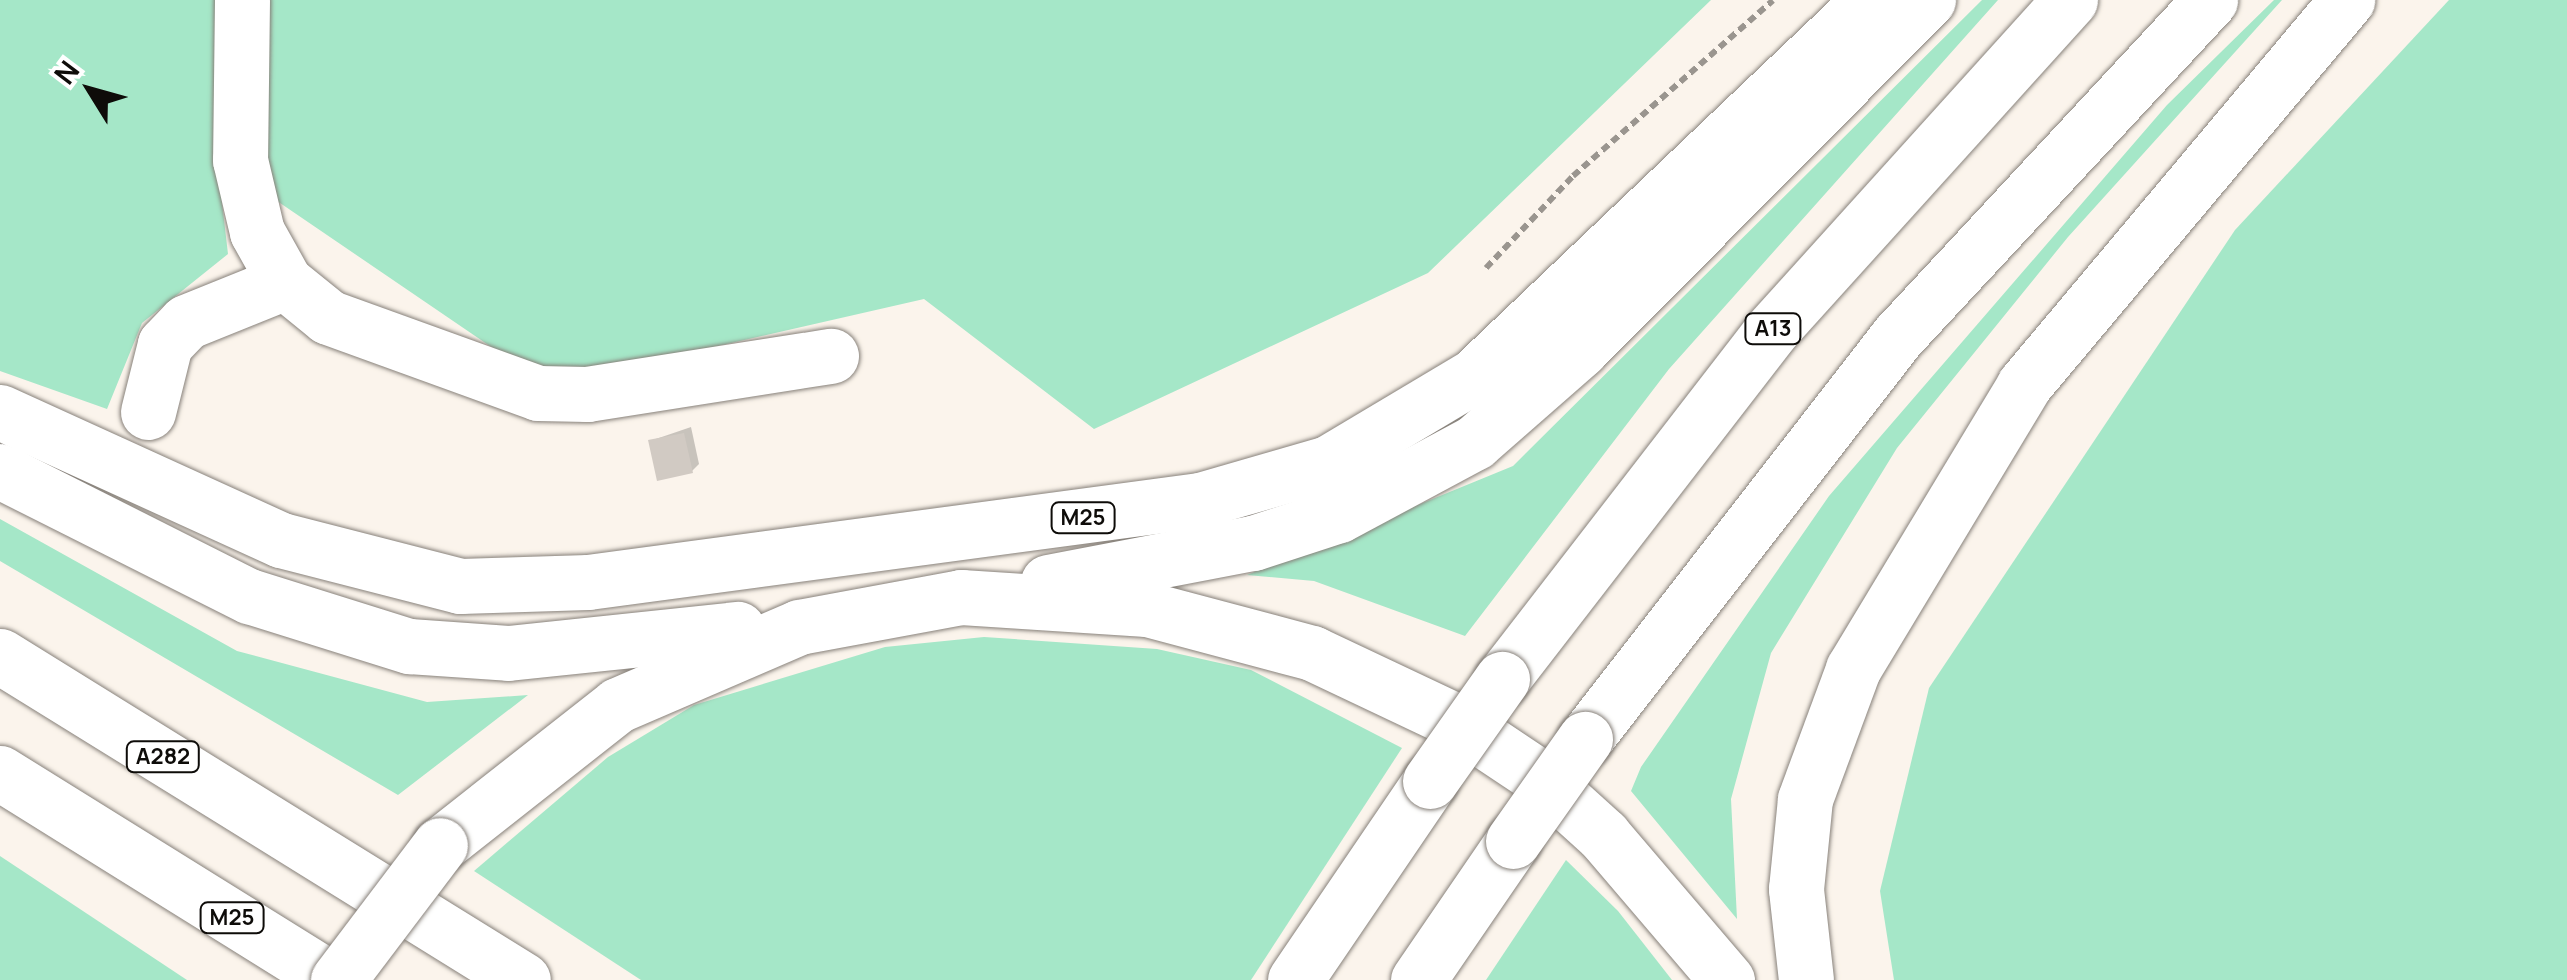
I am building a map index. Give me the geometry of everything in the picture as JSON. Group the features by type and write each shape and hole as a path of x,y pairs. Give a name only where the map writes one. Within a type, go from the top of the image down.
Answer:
{"main road":[{"path":"242,0 240,160 256,232 285,282 328,317 384,344 538,393 831,356"},
{"name":"M25","path":"0,412 281,540 460,586 588,582 1200,500 1328,463 1474,376 1870,0"},
{"path":"0,471 249,596 410,646 582,650 875,612 1252,543 1416,479 1580,350 1928,0"},
{"name":"A13","path":"1295,980 1502,680 1769,333 2070,0"},
{"path":"1418,980 1585,740 1897,337 2210,0"},
{"path":"1806,980 1796,889 1805,799 1853,669 2024,386 2348,0"},
{"path":"148,412 165,344 186,322 285,282"},
{"path":"961,597 1147,608 1242,630 1390,686 1538,776 1644,877 1727,980"},
{"path":"335,980 440,845 618,705 746,646 875,612"},
{"name":"A282","path":"0,656 522,980"},
{"name":"M25","path":"0,774 335,980"}],"path":[{"path":"1486,268 1573,176 1773,0"}],"green space":[{"path":"0,0 1711,0 1428,273 1094,429 924,299 547,385 217,160 228,254 142,323 107,409 0,371"},
{"path":"1982,0 1998,0 1669,369 1465,636 1314,581 1247,575 1513,466"},
{"path":"2274,0 2282,0 2068,237 1897,448 1771,653 1731,799 1737,919 1631,791 1641,767 1829,496 2167,105"},
{"path":"2449,0 2567,0 2567,980 1894,980 1880,891 1929,688 2235,230"},
{"path":"0,519 237,651 427,702 528,695 398,795 0,561"},
{"path":"984,637 1157,649 1251,670 1402,748 1251,980 641,980 474,871 608,757 694,705 885,647"},
{"path":"0,856 187,980 0,980"},
{"path":"1566,860 1618,911 1672,980 1486,980"}],"building":[{"path":"684,433 693,473 657,481 648,440"}]}
